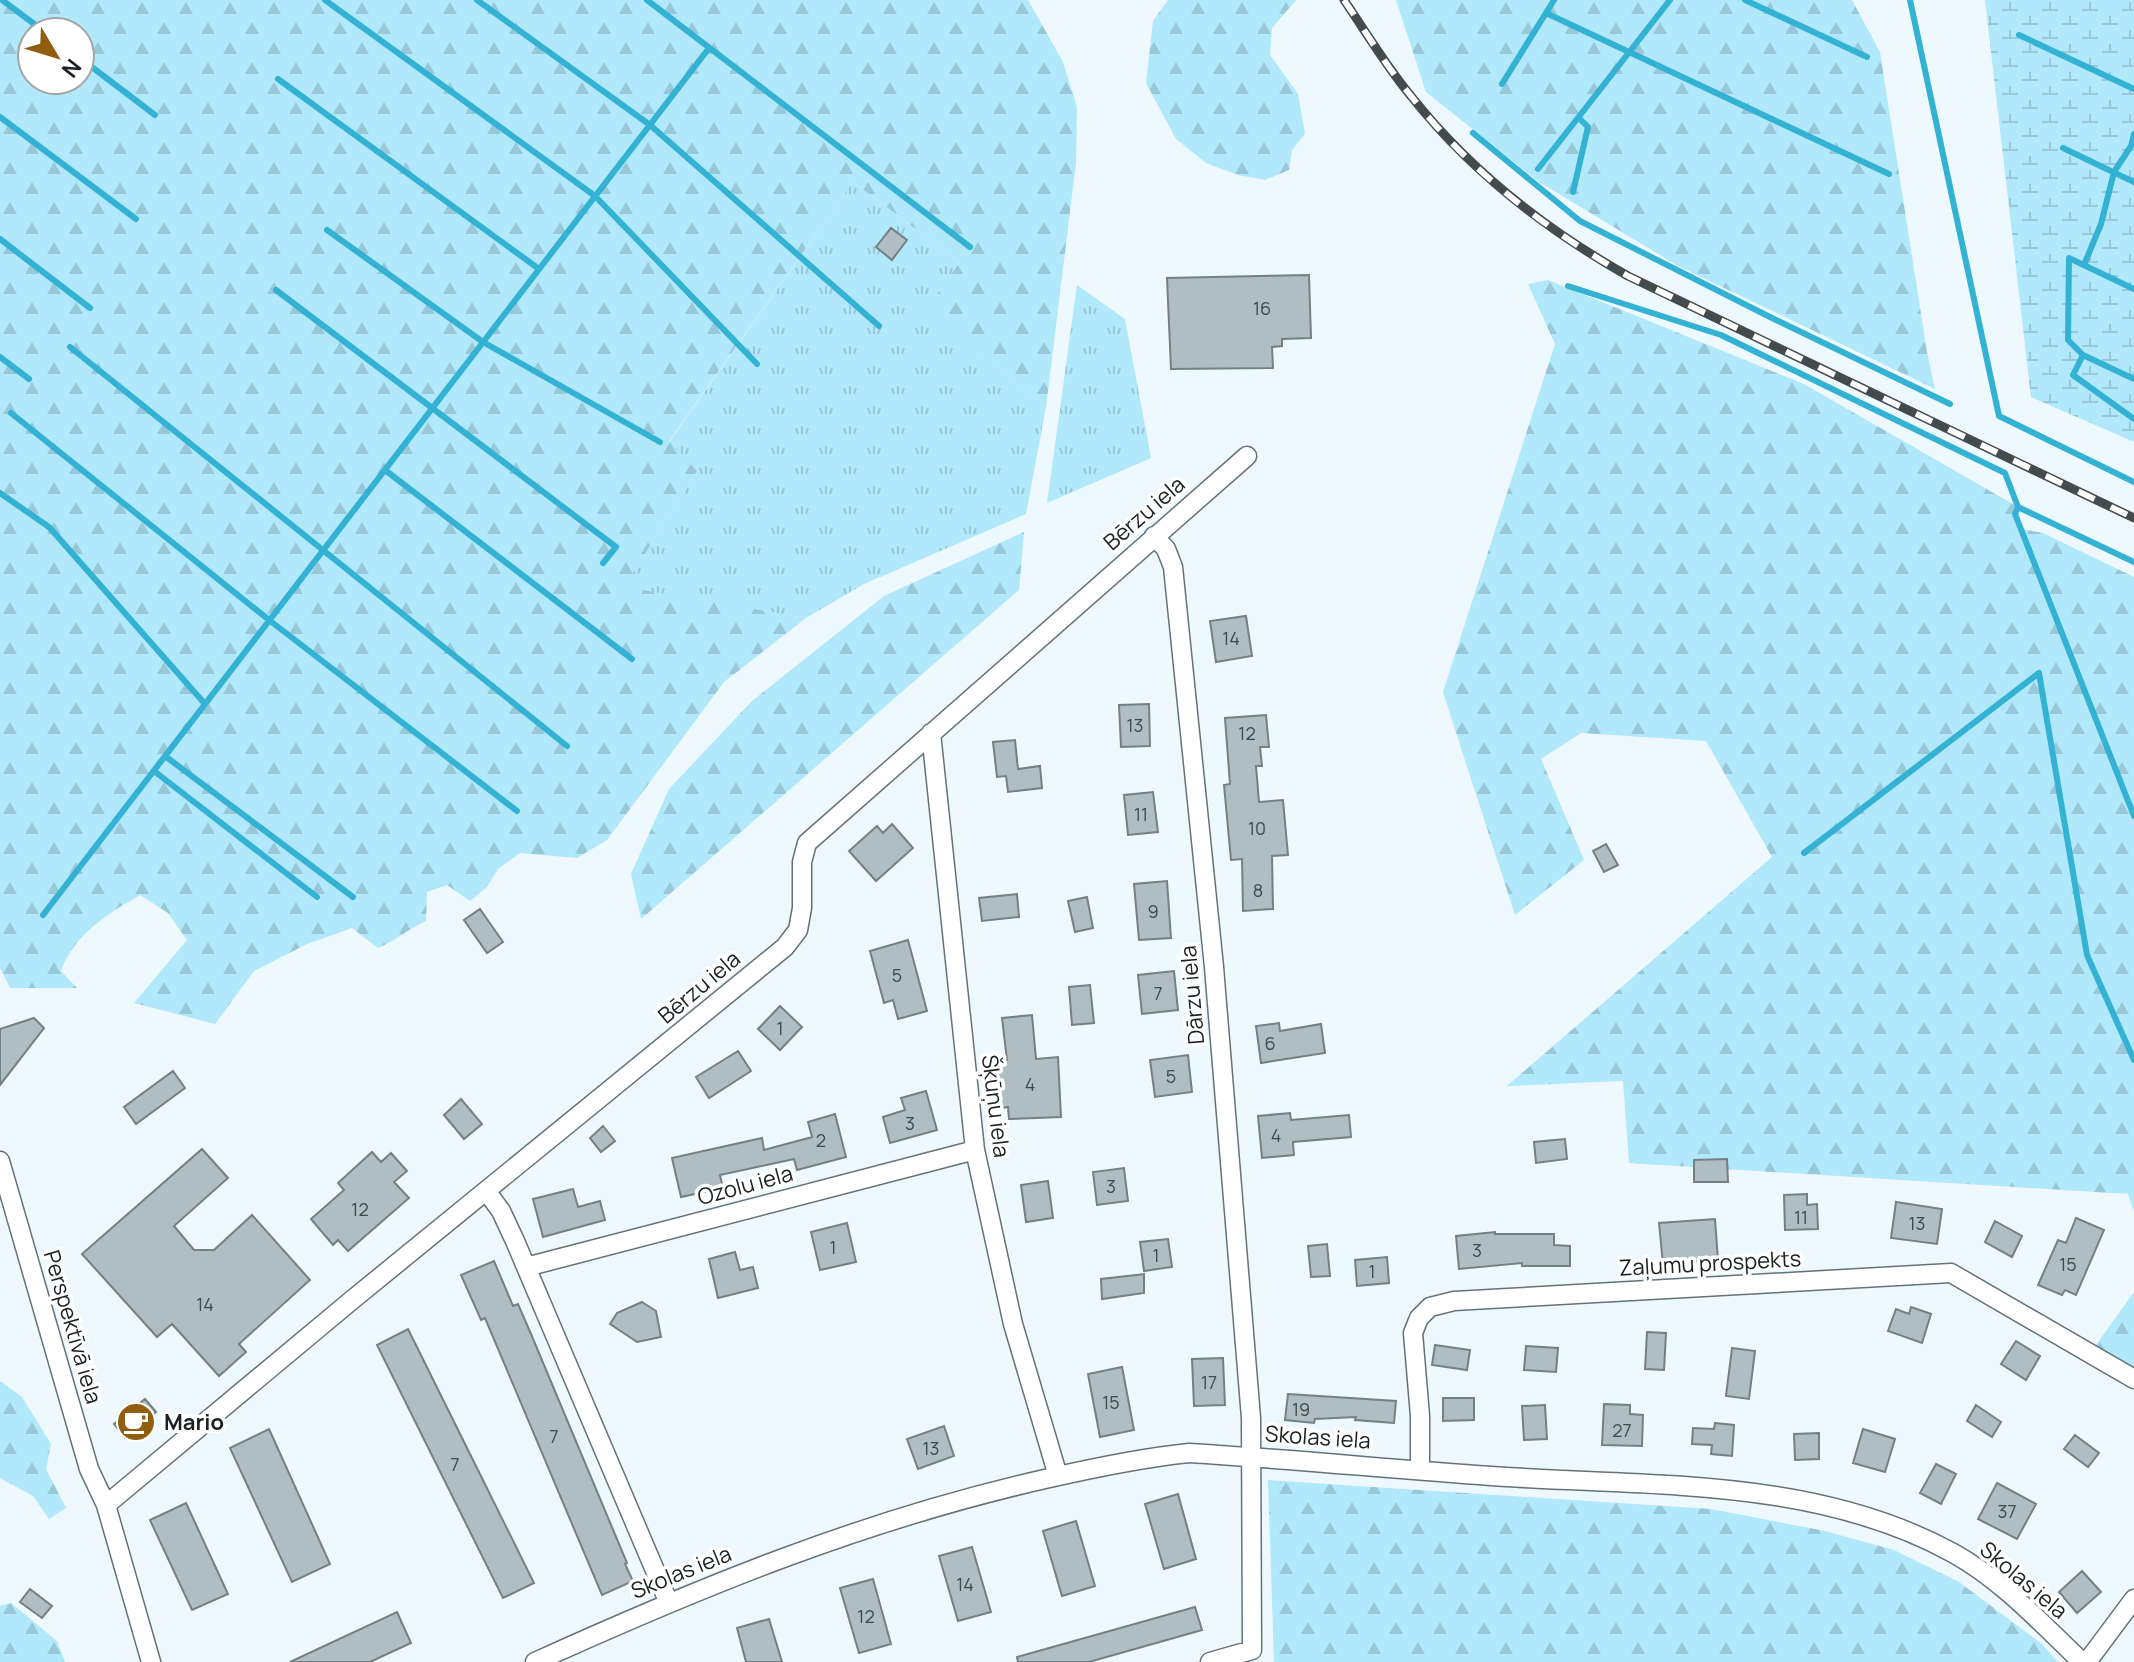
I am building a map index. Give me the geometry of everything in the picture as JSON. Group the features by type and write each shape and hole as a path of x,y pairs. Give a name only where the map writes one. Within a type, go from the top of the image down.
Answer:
{"street":[{"name":"Bērzu iela","path":"106,1505 785,947 798,930 802,908 802,862 807,843 1247,456"},
{"name":"Dārzu iela","path":"1154,536 1166,549 1173,567 1214,967 1250,1402 1252,1650 1210,1662"},
{"name":"Šķūņu iela","path":"931,733 975,1150 1013,1324 1058,1476"},
{"name":"Ozolu iela","path":"526,1267 975,1150"},
{"name":"Perspektīvā iela","path":"0,1161 89,1469 106,1505 151,1662"},
{"path":"487,1192 501,1211 526,1267 668,1601"},
{"name":"Zaļumu prospekts","path":"1420,1469 1420,1416 1413,1333 1419,1318 1430,1307 1454,1301 1951,1273 2134,1379"},
{"name":"Skolas iela","path":"535,1662 668,1601 878,1523 979,1494 1058,1476 1142,1458 1189,1453 1490,1476 1668,1483 1810,1502 1854,1512 1905,1530 1954,1554 2022,1604 2084,1662"},
{"path":"2084,1662 2134,1599"}],"green space":[{"path":"0,0 1028,0 1063,62 1077,107 1076,163 1046,407 926,310 960,262 853,182 669,441 697,471 624,587 806,618 724,682 607,840 577,858 520,853 498,869 487,887 470,901 447,885 427,892 426,921 378,948 352,928 307,944 254,971 215,1024 134,1003 187,940 168,913 140,895 105,917 74,946 61,971 77,988 10,988 0,968"},
{"path":"1168,0 1296,0 1272,28 1270,55 1298,94 1305,134 1292,150 1289,170 1265,180 1238,175 1206,163 1176,139 1146,83 1153,21"},
{"path":"1396,0 1852,0 1880,52 1935,389 1678,266 1539,182 1426,92"},
{"path":"1985,0 2134,0 2134,442 2031,397"},
{"path":"853,182 960,262 927,310 1046,407 1026,514 864,584 806,618 623,588 697,471 669,442"},
{"path":"1548,280 1804,384 2018,507 2016,514 2022,529 2043,533 2134,577 2134,1212 2128,1194 1629,1163 1623,1081 1507,1086 1772,857 1706,741 1581,733 1541,759 1584,860 1515,915 1443,692 1555,344 1528,284"},
{"path":"1077,285 1125,319 1151,458 1047,503"},
{"path":"1024,532 1019,590 641,919 631,874 669,789 752,701 884,596"},
{"path":"2134,1292 2134,1369 2096,1345"},
{"path":"0,1381 22,1397 51,1444 46,1469 66,1508 49,1519 33,1496 0,1478"},
{"path":"1268,1480 1711,1509 1825,1531 1894,1550 1959,1582 2042,1644 2058,1662 1274,1662"},
{"path":"11,1603 57,1641 65,1662 0,1662 0,1606"}],"building":[{"path":"891,228 907,240 892,260 876,247"},
{"path":"1309,275 1311,338 1282,339 1282,346 1272,347 1273,368 1171,369 1167,278"},
{"path":"1246,616 1252,656 1216,662 1210,621"},
{"path":"1149,704 1150,746 1121,747 1119,705"},
{"path":"1266,715 1269,747 1260,747 1262,766 1256,766 1259,802 1283,800 1288,855 1272,856 1273,909 1243,911 1242,859 1231,860 1224,785 1230,784 1225,718"},
{"path":"1015,740 1018,769 1040,766 1042,788 1008,792 1006,776 997,777 993,742"},
{"path":"1153,792 1158,832 1128,835 1124,795"},
{"path":"892,824 913,848 876,881 849,851 877,826 883,833"},
{"path":"1606,844 1618,865 1604,872 1593,851"},
{"path":"1167,881 1171,938 1139,940 1134,884"},
{"path":"1017,894 1019,917 982,921 979,898"},
{"path":"1087,897 1093,928 1075,932 1068,901"},
{"path":"480,909 503,942 487,953 464,920"},
{"path":"908,940 927,1011 898,1019 893,1000 884,1003 870,951"},
{"path":"1174,971 1178,1010 1142,1014 1138,975"},
{"path":"1090,985 1094,1023 1072,1025 1069,987"},
{"path":"780,1006 802,1027 780,1050 758,1029"},
{"path":"1032,1015 1036,1059 1058,1057 1061,1117 1009,1119 1008,1107 1001,1108 998,1061 1007,1060 1002,1018"},
{"path":"34,1018 44,1028 0,1085 0,1029"},
{"path":"1279,1023 1280,1031 1321,1024 1325,1053 1261,1063 1256,1026"},
{"path":"738,1051 751,1071 709,1098 696,1077"},
{"path":"1188,1055 1192,1092 1155,1097 1150,1060"},
{"path":"173,1071 185,1088 136,1124 124,1107"},
{"path":"926,1091 937,1130 890,1143 883,1117 905,1110 901,1098"},
{"path":"461,1099 482,1124 464,1139 444,1115"},
{"path":"1290,1113 1291,1120 1349,1115 1351,1137 1293,1142 1294,1155 1262,1158 1258,1116"},
{"path":"835,1114 846,1157 797,1170 794,1159 720,1175 723,1188 681,1197 672,1158 762,1138 764,1150 812,1137 808,1122"},
{"path":"603,1126 615,1141 601,1152 590,1138"},
{"path":"1565,1139 1567,1159 1536,1163 1534,1142"},
{"path":"202,1149 228,1178 174,1226 194,1250 214,1250 252,1215 310,1280 239,1344 246,1352 219,1376 172,1324 157,1337 82,1254"},
{"path":"372,1152 381,1162 391,1153 407,1171 394,1182 409,1198 348,1251 338,1240 333,1245 311,1219 344,1190 338,1183"},
{"path":"1727,1159 1728,1182 1694,1182 1694,1160"},
{"path":"1124,1168 1128,1201 1097,1205 1093,1172"},
{"path":"1048,1181 1053,1218 1026,1222 1021,1185"},
{"path":"573,1189 578,1207 600,1201 605,1220 543,1237 533,1199"},
{"path":"1807,1194 1807,1205 1817,1204 1818,1229 1785,1230 1784,1195"},
{"path":"1896,1202 1942,1209 1937,1244 1891,1238"},
{"path":"2076,1218 2104,1230 2076,1295 2065,1290 2062,1295 2038,1285 2058,1240 2066,1243"},
{"path":"1715,1219 1718,1260 1663,1264 1659,1223"},
{"path":"1995,1221 2022,1236 2012,1257 1985,1242"},
{"path":"847,1223 856,1262 820,1270 811,1232"},
{"path":"1495,1232 1554,1234 1554,1245 1570,1246 1570,1266 1522,1266 1522,1263 1459,1269 1456,1236"},
{"path":"1168,1239 1172,1267 1144,1271 1140,1242"},
{"path":"1327,1244 1330,1276 1311,1277 1308,1246"},
{"path":"735,1252 740,1270 753,1267 758,1288 718,1298 709,1259"},
{"path":"1387,1257 1389,1283 1357,1286 1355,1260"},
{"path":"494,1261 513,1306 518,1304 633,1581 602,1595 485,1318 481,1320 461,1275"},
{"path":"1144,1274 1144,1293 1102,1299 1101,1279"},
{"path":"642,1302 656,1311 661,1337 637,1342 610,1324 617,1313"},
{"path":"1911,1307 1931,1314 1922,1343 1888,1331 1896,1309 1909,1314"},
{"path":"408,1329 534,1583 503,1598 377,1345"},
{"path":"1647,1332 1666,1333 1664,1370 1645,1369"},
{"path":"2016,1341 2040,1356 2026,1380 2001,1364"},
{"path":"1435,1345 1470,1350 1467,1370 1432,1365"},
{"path":"1526,1346 1558,1348 1556,1372 1524,1370"},
{"path":"1732,1348 1755,1351 1749,1399 1726,1396"},
{"path":"1223,1358 1225,1405 1194,1406 1192,1359"},
{"path":"1122,1367 1134,1430 1100,1437 1088,1374"},
{"path":"1288,1394 1396,1401 1394,1423 1355,1420 1356,1417 1315,1419 1314,1423 1285,1420"},
{"path":"1443,1398 1474,1398 1474,1420 1443,1421"},
{"path":"145,1399 156,1412 125,1438 114,1424"},
{"path":"1604,1404 1630,1405 1630,1414 1643,1415 1642,1446 1602,1445"},
{"path":"1545,1405 1547,1439 1524,1440 1522,1406"},
{"path":"1976,1405 2001,1422 1992,1437 1967,1421"},
{"path":"1715,1423 1734,1425 1732,1456 1711,1454 1712,1445 1692,1444 1693,1428 1714,1429"},
{"path":"944,1426 954,1456 918,1469 907,1439"},
{"path":"269,1429 330,1564 292,1582 230,1448"},
{"path":"1863,1429 1895,1439 1885,1472 1853,1463"},
{"path":"1819,1433 1819,1459 1795,1460 1794,1434"},
{"path":"2075,1435 2099,1453 2088,1467 2064,1449"},
{"path":"1936,1464 1956,1474 1941,1504 1920,1493"},
{"path":"1997,1483 2036,1504 2017,1539 1978,1519"},
{"path":"1178,1494 1196,1559 1164,1569 1145,1504"},
{"path":"186,1503 228,1594 192,1610 150,1520"},
{"path":"1076,1521 1095,1586 1062,1596 1043,1531"},
{"path":"972,1547 991,1612 958,1621 939,1556"},
{"path":"2082,1571 2101,1592 2077,1613 2059,1592"},
{"path":"873,1579 891,1644 859,1653 840,1588"},
{"path":"30,1589 52,1606 42,1618 20,1602"},
{"path":"1195,1607 1202,1630 1089,1662 1018,1662 1017,1657"},
{"path":"397,1612 411,1643 370,1662 290,1662"},
{"path":"769,1619 782,1662 746,1662 737,1628"}],"waterway":[{"path":"2,0 24,16"},
{"path":"325,0 595,196 757,364"},
{"path":"477,0 650,125 879,326"},
{"path":"647,0 970,247"},
{"path":"1502,84 1554,0"},
{"path":"1538,169 1670,0"},
{"path":"1745,0 1867,57"},
{"path":"1910,0 1999,416 2134,482"},
{"path":"1546,13 1889,174"},
{"path":"2019,35 2134,89"},
{"path":"43,915 709,48"},
{"path":"96,70 155,115"},
{"path":"278,79 539,269"},
{"path":"0,117 136,219"},
{"path":"1573,192 1588,127 1579,118"},
{"path":"1473,133 1580,221 1950,404"},
{"path":"2084,265 2101,224 2114,172 2131,146 2134,134"},
{"path":"2063,148 2134,182"},
{"path":"327,230 483,342 660,442"},
{"path":"0,239 90,308"},
{"path":"2134,289 2069,258 2068,340 2083,355 2073,375 2134,419"},
{"path":"1568,286 1721,335 2005,473 2018,507 2134,562"},
{"path":"276,290 616,547 603,563"},
{"path":"70,347 567,746"},
{"path":"2083,355 2134,379"},
{"path":"0,357 29,379"},
{"path":"11,413 269,620 517,811"},
{"path":"385,470 632,659"},
{"path":"0,493 49,527 205,704"},
{"path":"2018,507 2015,514 2134,816"},
{"path":"1804,853 2039,673 2087,955 2134,1060"},
{"path":"165,756 353,897"},
{"path":"154,771 317,897"}],"railway":[{"path":"1344,0 1393,73 1434,124 1484,174 1568,239 1628,276 2134,518"}],"place":[{"name":"Mario","path":"136,1422"}]}
